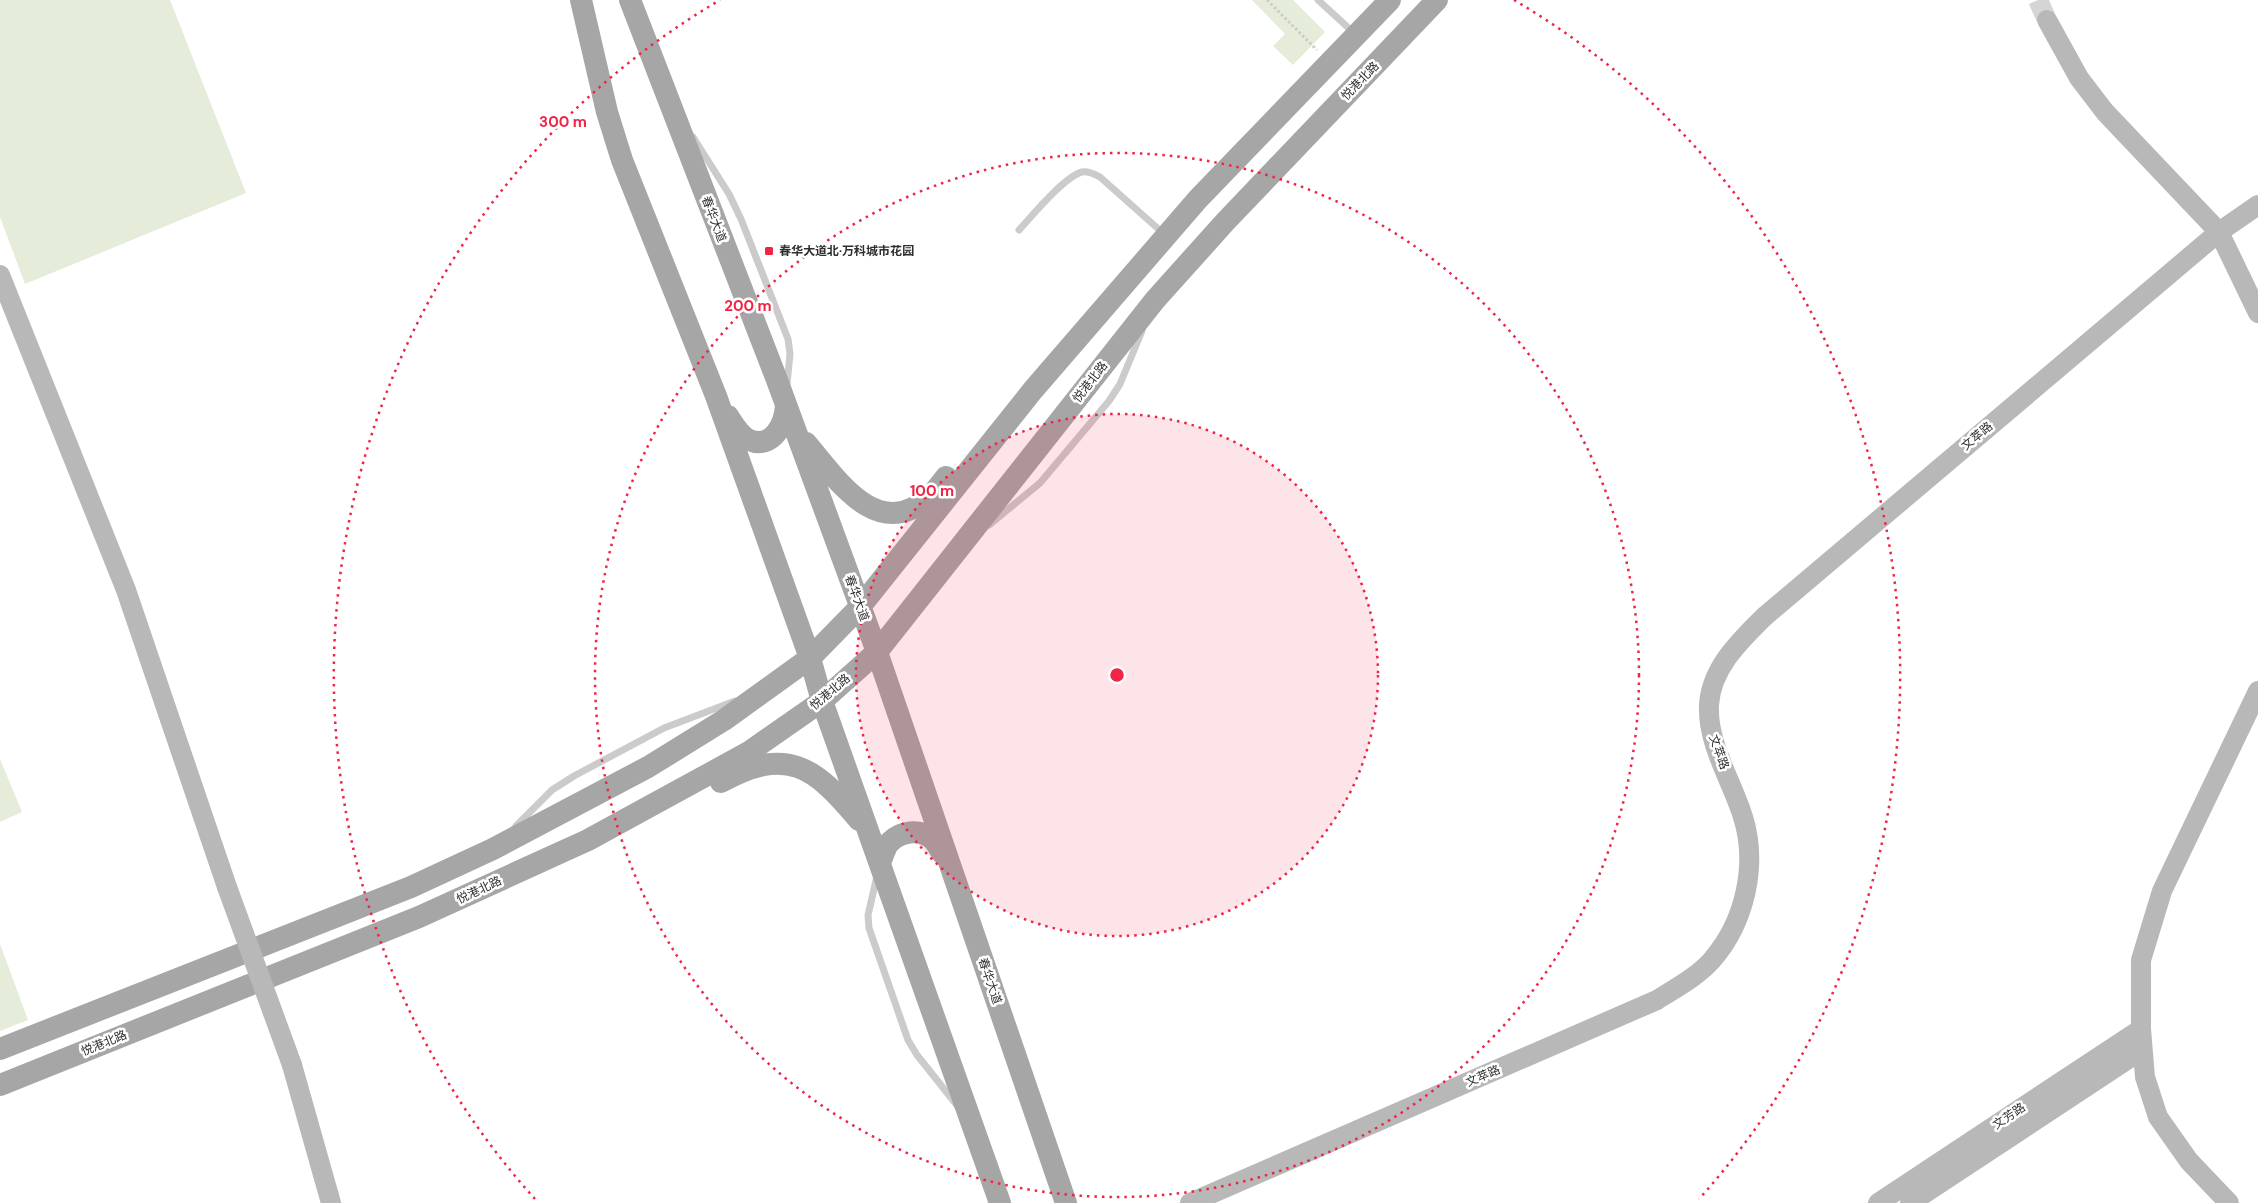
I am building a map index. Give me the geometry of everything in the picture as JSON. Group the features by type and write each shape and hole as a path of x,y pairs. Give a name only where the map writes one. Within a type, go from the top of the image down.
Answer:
{"main road":[{"path":"581,0 607,112 622,160 716,396 810,658 822,701 1000,1203"},
{"name":"春华大道","path":"630,0 786,405 877,652 1066,1203"},
{"path":"0,1049 411,887 493,850 648,767 724,720 810,658 860,607 1034,390 1198,199 1390,0"},
{"name":"悦港北路","path":"0,1085 419,917 588,840 748,752 822,701 877,652 1156,300 1224,222 1437,0"},
{"path":"795,430 851,496 865,506 881,512 898,512 914,507 929,497 984,432 1034,390"},
{"path":"716,396 736,430 750,440 762,441 774,436 782,428 786,405"},
{"path":"588,840 654,821 740,772 784,762 803,768 824,783 842,799 868,832"},
{"path":"880,863 890,842 899,835 912,832 922,833 932,838 949,863"}],"street":[{"path":"2047,20 2078,78 2105,112 2218,232 2258,313"},
{"name":"文萃路","path":"1190,1203 1657,1000 1686,982 1712,961 1729,937 1742,911 1748,877 1748,847 1744,818 1712,734 1709,704 1717,674 1735,645 1764,617 2218,232 2258,205"},
{"path":"0,275 126,590 227,887 292,1065 332,1203"},
{"path":"2229,1203 2189,1161 2158,1117 2144,1077 2141,1029 2141,960 2162,891 2258,691"},
{"name":"文芳路","path":"1878,1203 2141,1029"},
{"name":"文芳路","path":"1910,1203 2142,1050"}],"lane":[{"path":"1318,0 1356,35"},
{"path":"1019,230 1066,181 1083,172 1092,173 1100,177 1166,236"},
{"path":"880,863 868,915 869,928 905,1031 916,1055 972,1125"}],"path":[{"path":"1267,0 1318,50"}],"green space":[{"path":"0,0 170,0 246,193 25,284 0,217"},
{"path":"1252,0 1293,0 1325,32 1293,65 1273,46 1285,34"},
{"path":"0,759 22,812 0,822"},
{"path":"0,944 28,1020 0,1031"}],"tunnel":[{"path":"2038,0 2047,20"}],"place":[{"name":"春华大道北·万科城市花园","path":"769,251"}]}
